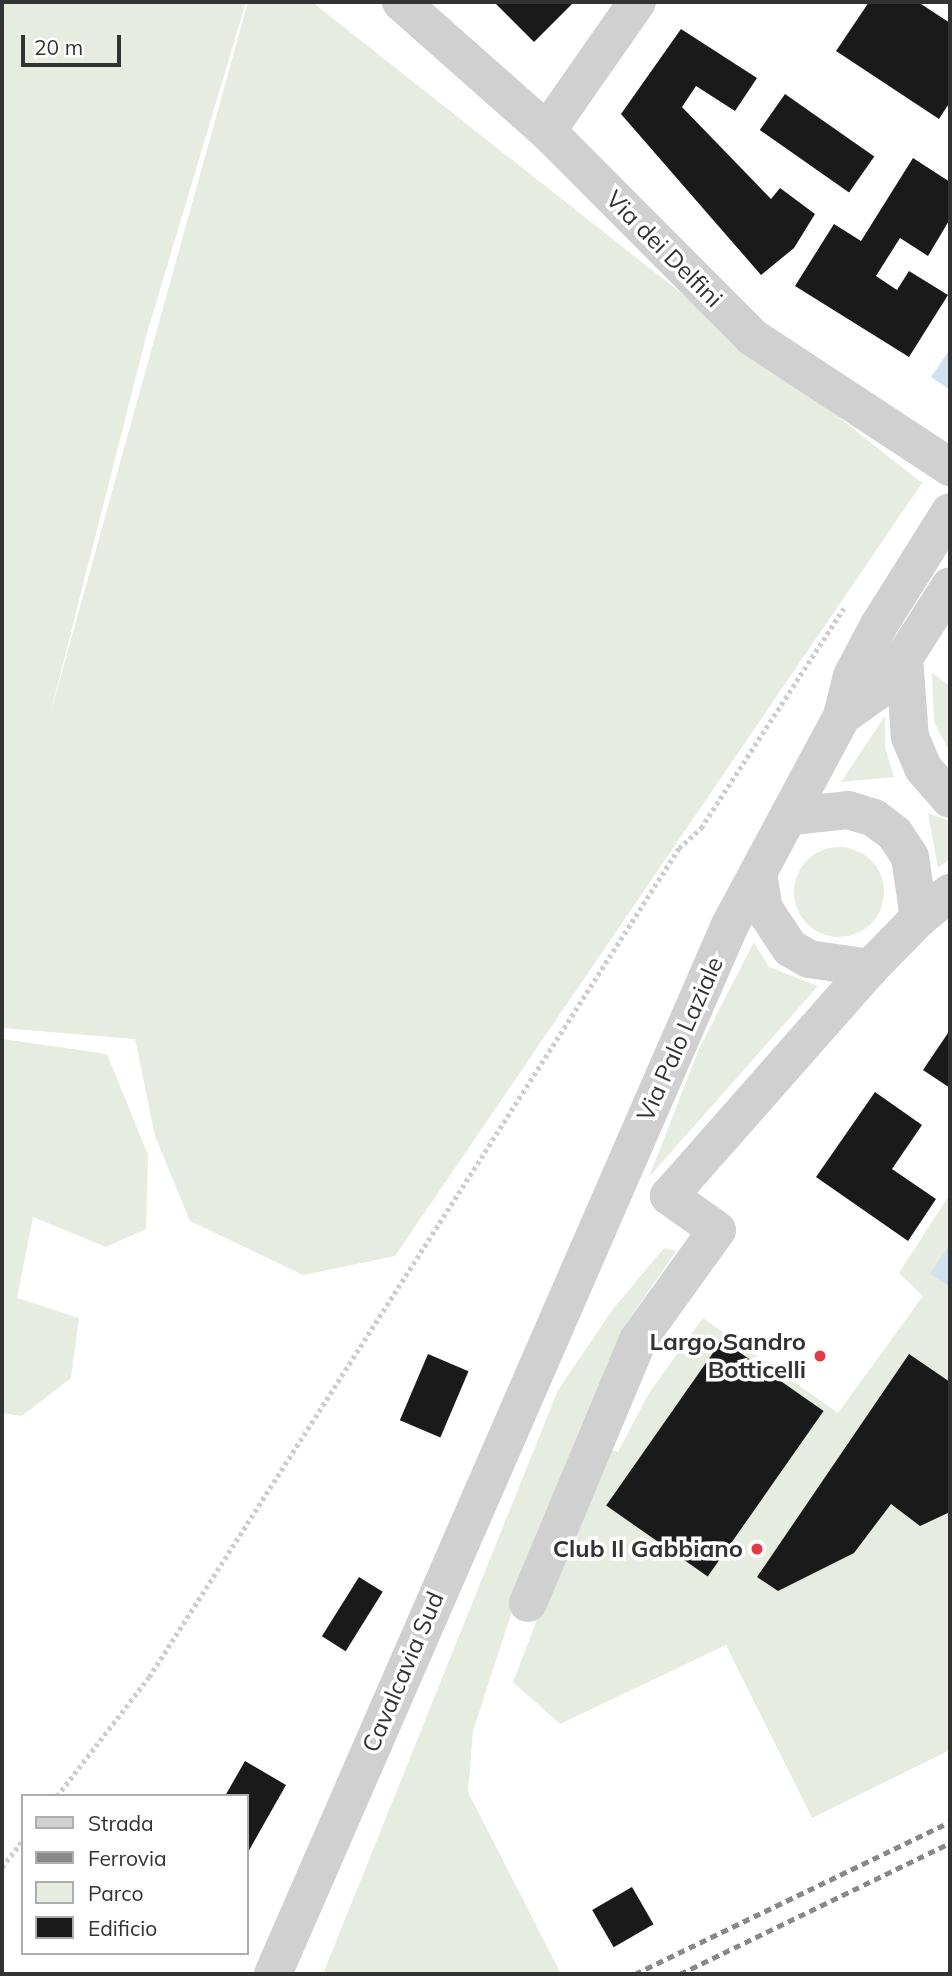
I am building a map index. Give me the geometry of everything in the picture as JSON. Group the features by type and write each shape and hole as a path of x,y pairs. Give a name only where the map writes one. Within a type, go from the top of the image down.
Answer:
{"street":[{"name":"Via dei Delfini","path":"401,2 547,131 752,337 950,467"},
{"path":"547,131 637,2"},
{"name":"Via Palo Laziale","path":"534,1369 730,925 792,816 842,716 857,665 950,512"},
{"name":"Via Palo Laziale","path":"842,716 876,692 904,659 950,586"},
{"path":"904,659 910,737 923,768 950,799"},
{"path":"792,816 848,810 874,818 895,834 910,857 919,918"},
{"path":"758,873 764,909 774,931"},
{"path":"528,1603 638,1340 717,1230 669,1196 870,968 919,918 950,893"},
{"path":"730,925 754,920 774,931 809,959 870,968"},
{"name":"Cavalcavia Sud","path":"273,1974 534,1369"}],"path":[{"path":"59,1794 149,1677 679,848 701,828 850,599"},
{"path":"2,1867 21,1843"}],"green space":[{"path":"2,2 246,2 147,333 50,715 248,2 312,2 922,483 395,1256 303,1275 190,1221 155,1136 135,1039 2,1028"},
{"path":"932,673 950,686 950,753 934,722"},
{"path":"885,716 885,747 894,777 841,782"},
{"path":"928,813 950,821 950,859 938,868"},
{"path":"839,847 856,851 871,860 880,875 884,892 880,909 871,924 856,933 839,937 822,933 807,924 798,909 794,892 798,875 807,860 822,851"},
{"path":"754,942 769,967 818,986 649,1177 699,1049"},
{"path":"2,1039 107,1054 148,1155 146,1229 106,1247 33,1217 17,1298 79,1318 71,1378 22,1416 2,1413"},
{"name":"Club Il Gabbiano","path":"950,1194 950,1750 812,1818 726,1645 560,1724 513,1682 604,1446 618,1452 649,1393 703,1318 838,1413 923,1296 899,1273"},
{"path":"664,1248 676,1251 626,1324 515,1602 473,1731 468,1792 561,1974 323,1974 558,1390 613,1309"}],"water":[{"path":"950,349 950,390 931,377"},
{"path":"950,1244 950,1287 930,1274"}],"building":[{"path":"494,2 574,2 534,42"},
{"path":"869,2 918,2 950,23 950,102 939,119 836,51"},
{"path":"681,29 757,78 735,111 696,86 682,107 771,199 780,188 815,214 794,248 761,275 621,114"},
{"path":"785,94 874,157 849,193 760,130"},
{"path":"913,158 950,182 950,219 928,256 900,238 876,276 897,290 909,271 948,295 909,357 795,286 834,224 861,241"},
{"path":"950,1030 950,1088 923,1070"},
{"path":"875,1092 922,1125 892,1169 936,1199 908,1241 816,1177"},
{"path":"722,1340 824,1411 708,1577 606,1505"},
{"path":"428,1354 469,1371 440,1437 400,1420"},
{"path":"909,1354 950,1382 950,1512 920,1526 891,1504 854,1553 778,1591 757,1577"},
{"path":"359,1577 383,1592 346,1651 322,1636"},
{"path":"245,1761 286,1785 248,1852 248,1794 226,1794"},
{"path":"632,1887 654,1924 614,1947 592,1910"}],"railway":[{"path":"635,1974 950,1822"},
{"path":"680,1974 950,1843"}],"place":[{"name":"Largo Sandro Botticelli","path":"820,1356"},
{"name":"Club Il Gabbiano","path":"757,1549"}]}
